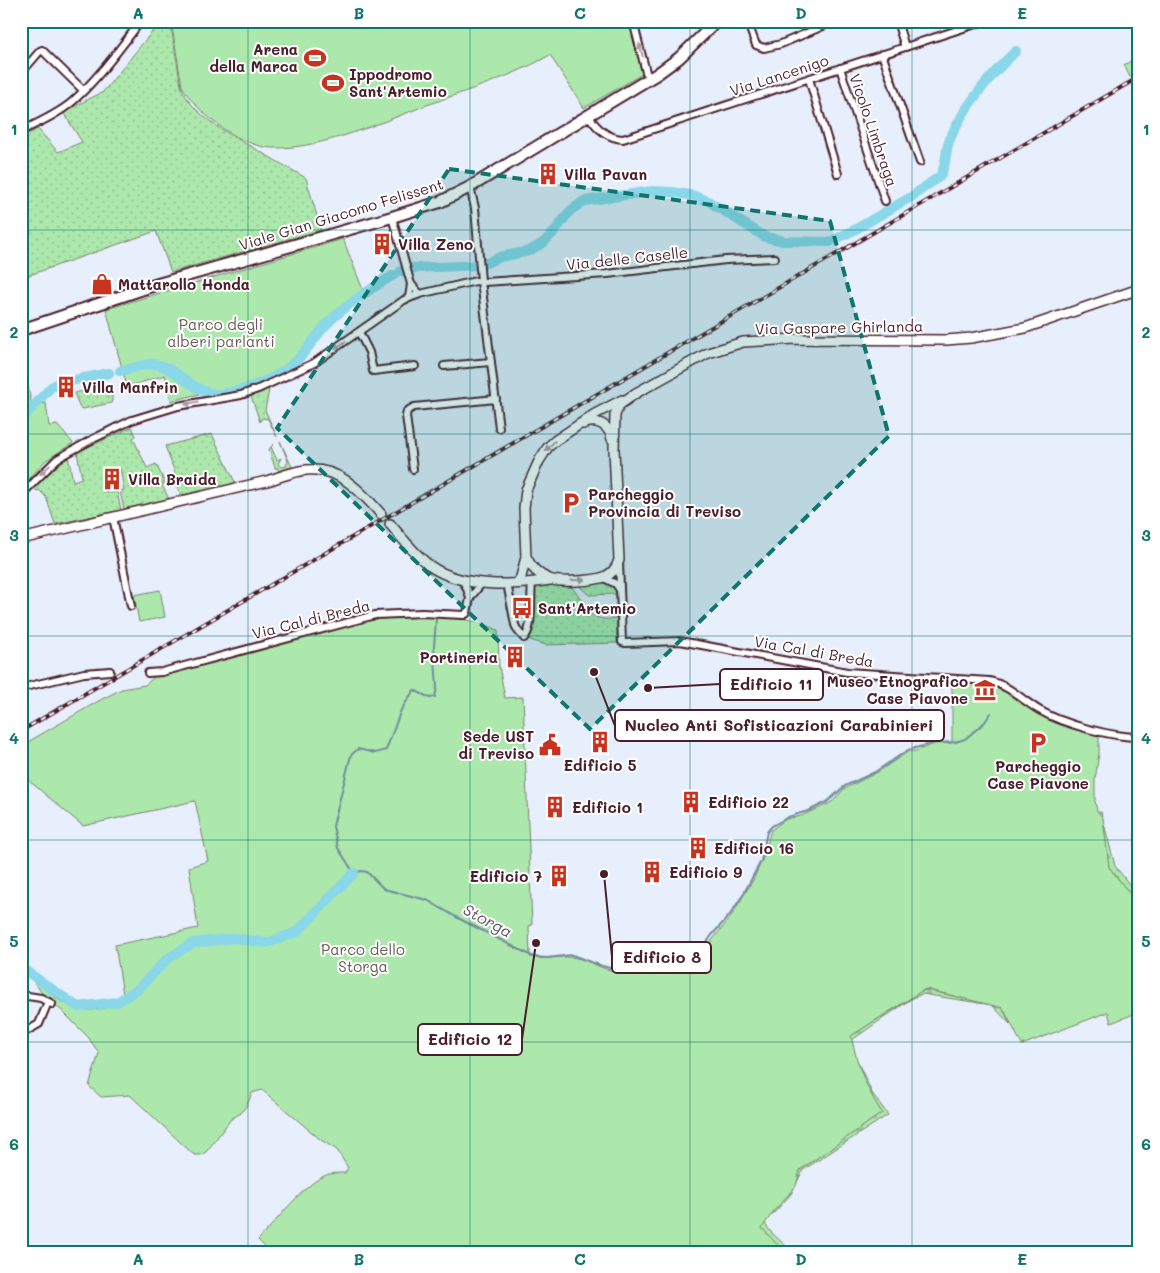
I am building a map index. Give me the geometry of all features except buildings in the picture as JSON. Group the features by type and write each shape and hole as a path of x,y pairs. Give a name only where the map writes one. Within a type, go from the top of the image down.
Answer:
{"main road":[{"name":"Viale Gian Giacomo Felissent","path":"21,330 158,284 440,202 470,187 650,79 679,58 717,21"}],"street":[{"path":"21,131 58,112 72,102 141,21"},
{"path":"633,21 646,72 650,79"},
{"path":"746,21 756,45 764,48 781,44 835,21"},
{"path":"897,21 905,47"},
{"name":"Via Lancenigo","path":"589,116 602,131 615,139 623,139 985,21"},
{"path":"21,73 42,50 83,90"},
{"path":"882,54 920,162"},
{"name":"Vicolo Limbraga","path":"840,68 885,200"},
{"path":"809,79 838,174"},
{"path":"470,187 475,208 481,280 499,428"},
{"path":"392,217 411,284 409,298"},
{"name":"Via delle Caselle","path":"21,495 57,459 93,439 132,420 171,408 195,402 241,395 258,389 308,366 409,298 420,294 481,280 484,282 579,276 721,261 775,258"},
{"path":"411,284 420,294"},
{"name":"Via Gaspare Ghirlanda","path":"512,583 521,577 526,557 524,508 526,490 538,460 548,447 595,414 708,353 743,342 794,339 946,340 971,338 1025,328 1139,289"},
{"path":"359,332 369,352 373,371 415,366"},
{"path":"444,366 492,362"},
{"name":"Via Gaspare Ghirlanda","path":"622,642 614,449 615,415 619,405 636,393"},
{"path":"413,469 406,416 407,411 414,407 496,399"},
{"name":"Via Gaspare Ghirlanda","path":"574,428 593,421 604,425 610,432 614,449"},
{"path":"21,539 306,470 335,474 356,487 381,514"},
{"path":"113,517 131,606"},
{"path":"390,524 414,552 430,566 463,581 532,583 550,580 604,578 616,584 621,592"},
{"path":"526,557 536,571 550,580"},
{"path":"604,578 614,571 619,560"},
{"path":"463,581 468,589 470,598"},
{"name":"Via Cal di Breda","path":"148,673 162,672 375,615 464,615 467,612 470,598 482,583"},
{"path":"512,583 515,626 524,638 530,625 532,583"},
{"name":"Via Cal di Breda","path":"622,642 680,641 847,672 989,681 1003,686 1040,710 1060,720 1110,734 1139,736"},
{"path":"21,688 84,673 110,671"},
{"path":"21,995 41,998 50,1003 39,1024 21,1036"},
{"path":"21,1059 23,1074"}],"highlighted area":[{"path":"449,169 830,221 889,436 590,729 277,428"}],"green space":[{"path":"161,21 170,21 181,86 186,97 203,116 214,124 306,178 321,230 171,272 156,231 21,278 21,137 38,129 58,152 82,142 63,112 103,92"},
{"name":"Ippodromo Sant'Artemio","path":"171,21 629,21 642,74 584,108 550,55 505,77 352,133 311,144 273,148 247,142 234,135 209,118 189,97 182,86"},
{"path":"1139,56 1139,71 1130,77 1124,65"},
{"name":"Parco degli alberi parlanti","path":"343,239 363,290 326,323 298,356 283,370 239,387 211,391 171,401 165,375 133,385 126,383 106,309"},
{"path":"21,350 32,407 21,418"},
{"path":"112,385 111,403 80,408 74,393"},
{"path":"267,387 269,390 265,410 277,437 268,419 262,418 260,422 251,396"},
{"path":"46,403 49,426 57,425 73,443 45,461 21,487 21,424 39,404"},
{"path":"132,427 136,436 133,438 147,468 156,464 165,483 162,485 169,499 124,509 120,491 124,490 120,468 102,472 106,493 117,492 121,510 55,524 46,497 39,490 37,491 31,486 60,460 68,456 73,481 82,478 77,452"},
{"path":"212,434 235,482 232,485 180,495 175,473 165,446"},
{"path":"280,441 292,467 279,471 275,468 269,449 271,447 277,460 281,458 278,464 281,467 286,466 288,461"},
{"path":"582,582 608,583 615,589 616,594 589,595 579,586"},
{"path":"539,584 569,584 588,607 585,610 589,613 604,619 617,617 617,643 546,645 530,640 528,636 532,588"},
{"path":"160,590 165,617 139,622 134,595"},
{"name":"Parco dello Storga","path":"403,617 463,619 498,630 499,666 505,698 523,697 532,925 529,926 530,957 540,959 574,958 609,970 621,971 685,957 704,950 730,918 753,880 764,856 771,830 786,819 801,816 828,804 844,789 876,773 909,751 916,751 934,744 952,743 952,679 998,685 1026,704 1099,732 1095,801 1097,811 1103,818 1109,867 1130,894 1139,891 1139,1012 1111,1023 1108,1012 1022,1045 1003,1008 925,989 851,1036 863,1076 882,1113 800,1170 796,1186 773,1212 762,1228 784,1252 270,1252 258,1240 288,1206 322,1177 330,1174 345,1173 348,1168 337,1150 321,1140 262,1090 252,1093 241,1113 231,1119 207,1151 201,1155 194,1155 130,1095 101,1097 89,1086 99,1053 88,1037 61,1010 46,999 32,979 65,1004 82,1010 114,1006 137,994 132,989 123,994 115,945 198,928 189,867 208,861 195,801 83,826 21,774 21,746 102,699 122,689 145,685 158,674 170,673 361,621"},
{"path":"1096,812 1101,812 1115,866 1129,884 1139,879 1139,890 1135,893 1129,893 1109,867"},
{"path":"926,990 999,1006 1003,1009 1011,1025 992,1005 922,994 911,999 849,1042 851,1035 920,992"},
{"path":"854,1054 872,1093 888,1115 803,1170 791,1194 766,1219 799,1171 881,1113 865,1085"},
{"path":"764,1221 769,1229 786,1246 789,1250 788,1252 783,1252 761,1227"}],"waterway":[{"path":"401,271 412,268 482,265 500,257 529,251 543,243 570,211 584,201 653,191 672,192 708,201 765,237 784,241 830,242 911,197 940,176 944,168 950,139 962,115 997,70 1016,51"},
{"path":"120,371 153,364 169,369 201,390 210,393 228,393 250,387 290,367 326,325 341,311 394,275"},
{"path":"70,381 109,373"},
{"path":"21,420 51,387 59,383"},
{"path":"130,417 212,394"},
{"path":"21,488 31,477 54,459 116,423"},
{"name":"Storga","path":"436,619 434,646 437,687 435,697 430,698 414,690 401,710 386,750 375,753 358,749 351,755 333,826 338,848 354,873 367,872 384,889 427,900 534,957 547,958 572,955 618,970 633,969 652,961 678,958 698,952 729,916 743,895 761,861 767,832 772,826 788,817 808,811 827,802 845,786 875,772 908,750 934,743 955,742 965,739 984,723 991,713"},
{"path":"21,972 26,971 78,1007 117,1002 138,989 167,959 193,943 234,938 267,943 297,932 354,873"}],"railway":[{"path":"21,731 1139,77"}],"place":[{"name":"Arena della Marca","path":"315,58"},
{"name":"Ippodromo Sant'Artemio","path":"333,83"},
{"name":"Villa Pavan","path":"548,174"},
{"name":"Villa Zeno","path":"382,244"},
{"name":"Mattarollo Honda","path":"102,284"},
{"name":"Villa Manfrin","path":"66,387"},
{"name":"Villa Braida","path":"112,479"},
{"name":"Parcheggio Provincia di Treviso","path":"571,503"},
{"name":"Sant'Artemio","path":"522,608"},
{"name":"Portineria","path":"515,657"},
{"name":"Nucleo Anti Sofisticazioni Carabinieri","path":"594,672"},
{"name":"Edificio 11","path":"648,688"},
{"name":"Museo Etnografico Case Piavone","path":"985,690"},
{"name":"Edificio 5","path":"600,742"},
{"name":"Parcheggio Case Piavone","path":"1038,743"},
{"name":"Sede UST di Treviso","path":"550,745"},
{"name":"Edificio 22","path":"691,802"},
{"name":"Edificio 1","path":"555,807"},
{"name":"Edificio 16","path":"698,848"},
{"name":"Edificio 9","path":"652,872"},
{"name":"Edificio 8","path":"604,874"},
{"name":"Edificio 7","path":"559,876"},
{"name":"Edificio 12","path":"536,943"}]}
